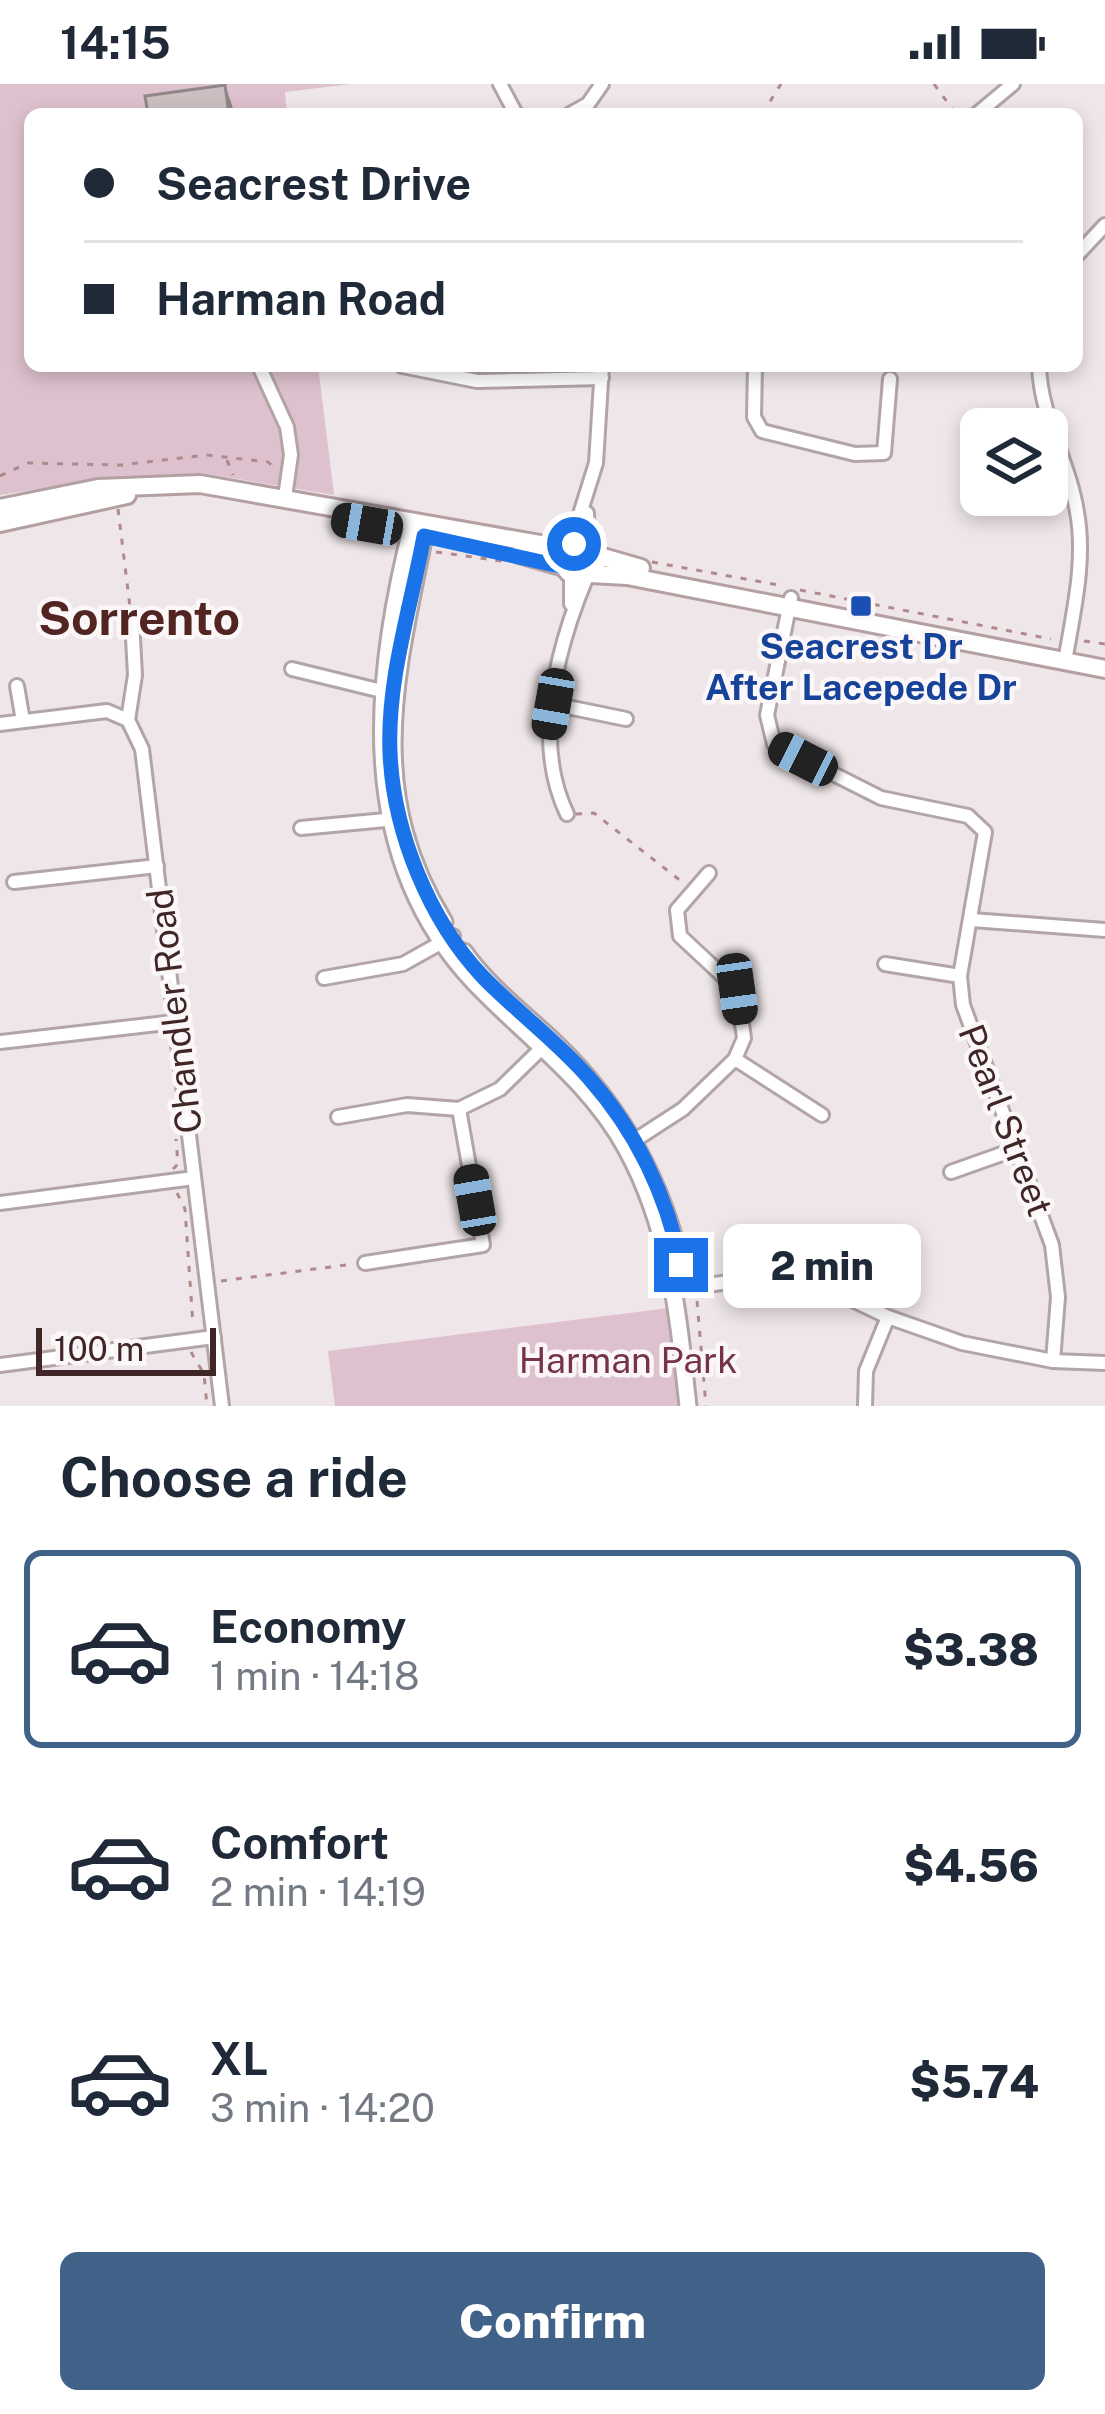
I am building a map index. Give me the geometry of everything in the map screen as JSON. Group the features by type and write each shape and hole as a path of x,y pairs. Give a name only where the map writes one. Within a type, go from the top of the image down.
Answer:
{"main road":[{"path":"0,508 78,491 163,483 281,490 418,529"},
{"path":"0,523 117,496 236,498 1105,658"},
{"path":"1071,652 1105,669"}],"street":[{"path":"581,108 602,84"},
{"path":"984,108 1013,84"},
{"path":"1083,249 1105,225"},
{"path":"261,372 290,441 281,490"},
{"path":"432,372 477,381 602,372 596,463 548,734 552,783 567,814"},
{"path":"755,372 754,417 762,430 855,454 884,453 890,379"},
{"path":"1040,372 1043,410 1072,489 1080,531 1071,652"},
{"path":"418,529 380,763 405,869 470,978 547,1043 630,1144 686,1287 702,1406"},
{"name":"Pearl Street","path":"790,603 767,715 770,738 881,798 976,819 986,842 961,976 969,1032 1055,1260 1053,1361"},
{"name":"Chandler Road","path":"132,620 135,675 128,720 142,749 222,1406"},
{"path":"292,669 388,693"},
{"path":"17,686 23,721"},
{"path":"553,704 626,719"},
{"path":"0,724 107,712 128,720"},
{"path":"301,828 394,819"},
{"path":"14,882 157,866"},
{"path":"630,1144 683,1109 735,1059 744,1038 737,989 680,936 677,910 709,873"},
{"path":"972,920 1105,930"},
{"path":"324,978 404,964 449,938"},
{"path":"885,964 961,976"},
{"path":"0,1042 175,1022"},
{"path":"338,1118 407,1105 459,1108 500,1089 547,1043"},
{"path":"735,1059 822,1115"},
{"path":"365,1263 483,1245 459,1108"},
{"path":"951,1172 1013,1150"},
{"path":"0,1203 194,1178"},
{"path":"686,1287 796,1273 888,1317 976,1347 1053,1361 1105,1363"},
{"path":"686,1287 688,1406"},
{"path":"865,1406 866,1371 888,1317"},
{"path":"0,1365 214,1337"}],"path":[{"path":"0,476 28,463 119,465 190,461 207,455 274,465 281,490"},
{"path":"227,460 233,476"},
{"path":"117,496 132,620"},
{"path":"426,565 438,550 524,565"},
{"path":"644,560 1051,639"},
{"path":"1071,652 1105,644"},
{"path":"567,814 593,813 692,889"},
{"path":"175,1120 178,1164 170,1180 185,1210 194,1316 189,1340 204,1374 207,1406"},
{"path":"207,1283 365,1263"},
{"path":"686,1287 696,1329 702,1406"}],"green space":[{"path":"0,84 351,84 285,92 286,108 24,108 24,372 319,372 334,495 202,473 118,477 0,495"},
{"name":"Harman Park","path":"669,1308 681,1406 335,1406 328,1351"}],"building":[{"path":"225,85 228,108 147,108 145,96"}],"place":[{"name":"Seacrest Dr After Lacepede Dr","path":"861,606"}],"district":[{"name":"Sorrento","path":"139,617"}],"route":[{"path":"574,544 564,554 564,567 424,536 393,693 390,750 395,796 420,875 440,916 472,963 590,1078 634,1141 660,1192 681,1265"}]}
